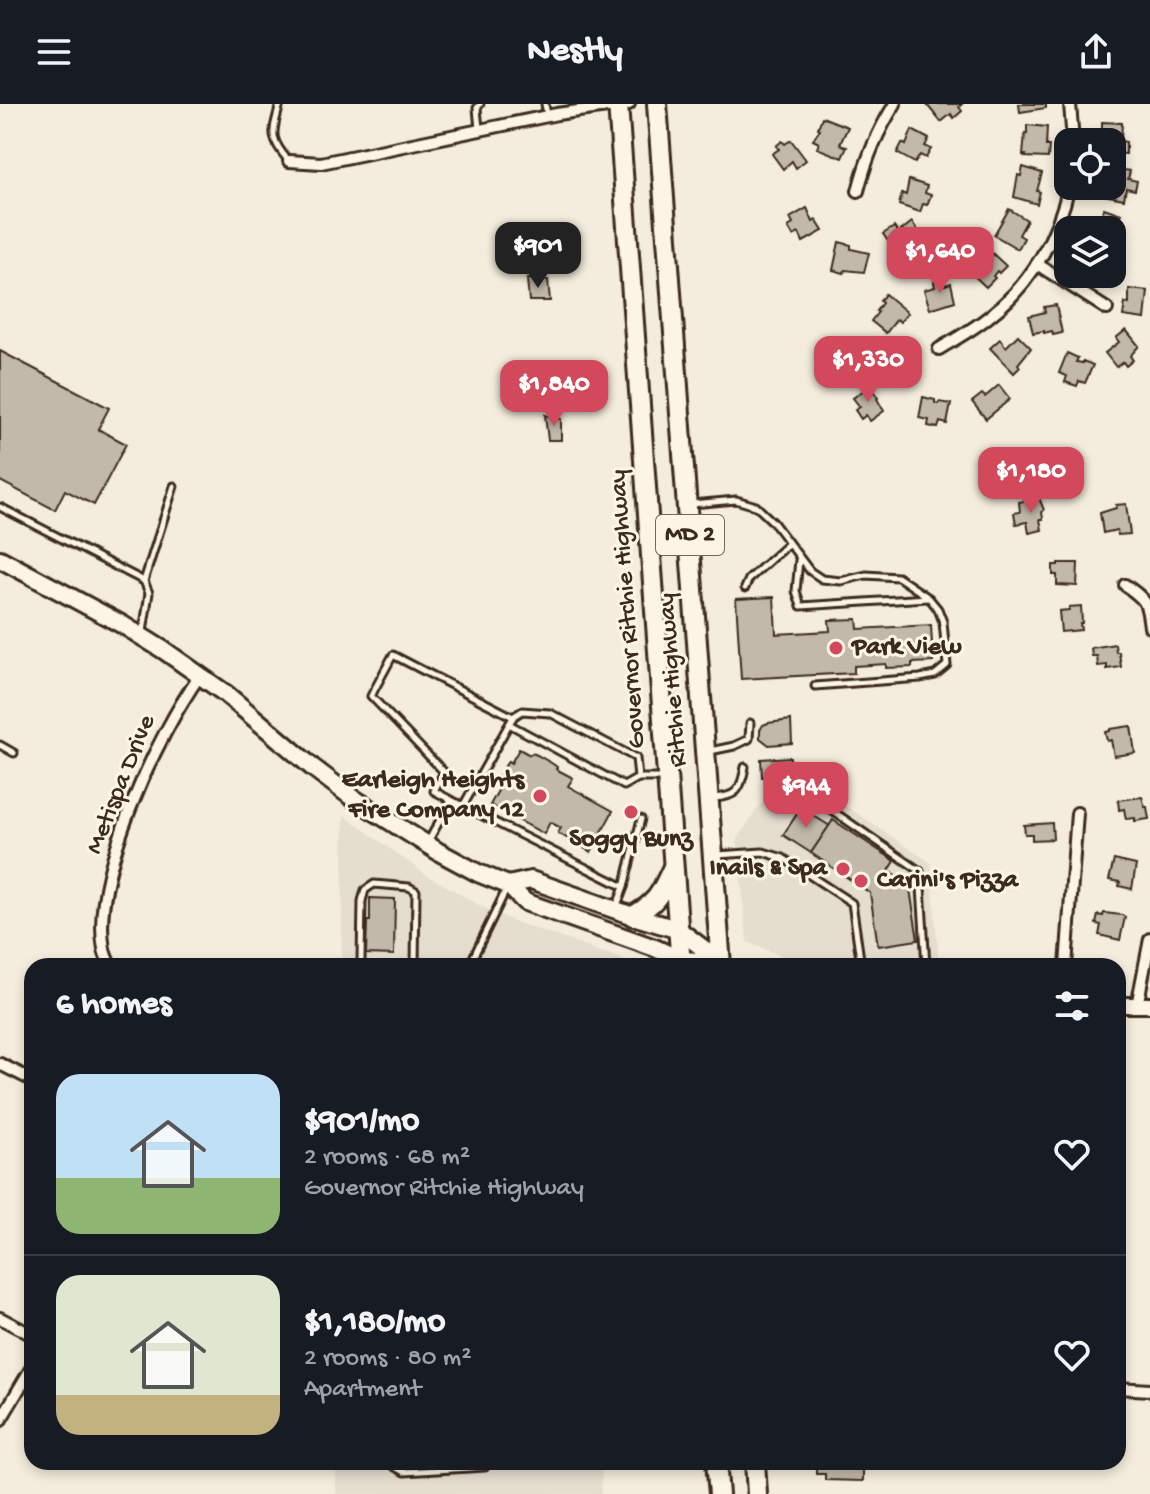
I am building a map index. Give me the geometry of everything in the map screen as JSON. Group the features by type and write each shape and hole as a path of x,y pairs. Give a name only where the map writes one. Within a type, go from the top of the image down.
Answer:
{"highway":[{"name":"Governor Ritchie Highway","path":"621,104 681,958"},
{"name":"Ritchie Highway","path":"657,104 712,855 723,958"},
{"path":"633,916 651,905 674,865"},
{"path":"717,1470 719,1494"},
{"path":"756,1470 757,1494"}],"main road":[{"path":"0,559 142,637 200,675 331,782 427,844 478,873 508,885 525,902 655,948 672,958"},
{"path":"508,885 531,880 679,930 715,958"}],"street":[{"path":"289,161 321,163 547,116 621,104"},
{"path":"858,191 868,153 895,104"},
{"path":"1070,104 1072,128"},
{"path":"939,349 972,330 1009,299 1037,264 1054,233 1066,200"},
{"path":"1037,264 1107,309"},
{"path":"1125,585 1143,598 1150,627"},
{"name":"Metispa Drive","path":"106,958 103,916 118,842 148,766 174,714 200,675"},
{"path":"1067,958 1077,813"},
{"path":"1143,1005 1150,939"},
{"path":"0,1064 24,1076"},
{"path":"0,1318 24,1331"},
{"path":"0,1421 24,1380"},
{"path":"1126,1388 1150,1390"}],"lane":[{"path":"280,104 272,136 289,161"},
{"path":"480,104 477,108 480,131"},
{"path":"545,104 547,116"},
{"path":"142,637 149,593 144,581 174,486"},
{"path":"687,505 736,500 756,506 773,522 799,559 822,579 841,581 866,575 898,577 929,598 938,609 943,622 947,665 935,675 815,686"},
{"path":"0,507 144,581"},
{"path":"745,588 749,579 788,544"},
{"path":"799,559 796,591 801,606 929,598"},
{"path":"624,887 434,791 444,772 371,696 393,655 624,786 638,778 667,778"},
{"path":"463,806 511,720 522,711 550,713 636,758 638,778"},
{"path":"705,752 734,746 749,739 750,723"},
{"path":"0,745 14,753"},
{"path":"708,799 734,793 742,783 745,767"},
{"path":"778,805 808,794 920,871 925,958"},
{"path":"427,844 451,800"},
{"path":"615,909 624,887 641,819"},
{"path":"712,855 763,852 783,858 852,903 860,958"},
{"path":"361,958 363,894 367,887 374,884 409,887 416,891 415,958"},
{"path":"473,958 508,885"},
{"path":"398,1470 441,1470"}],"shaded area":[{"path":"797,773 931,863 938,958 787,958 747,942 737,839 764,799"},
{"path":"344,815 425,874 479,905 513,921 619,958 341,958"},
{"path":"336,1470 602,1470 601,1494 336,1494"}],"building":[{"path":"928,104 962,104 959,107 962,111 954,118 951,114 941,122"},
{"path":"1019,104 1046,104 1046,108 1020,112"},
{"path":"822,117 848,127 840,144 847,147 842,158 817,148 819,143 813,140 820,129"},
{"path":"1102,122 1122,123 1122,128 1102,128"},
{"path":"1027,125 1047,127 1048,158 1023,155"},
{"path":"912,130 929,139 925,146 931,149 926,158 920,155 915,163 897,153 902,143 906,145"},
{"path":"791,140 806,160 796,168 792,161 783,169 772,154 779,149 776,146 782,141 785,144"},
{"path":"1023,167 1042,173 1037,204 1014,197 1018,175 1021,176"},
{"path":"1126,170 1130,171 1128,179 1137,181 1135,190 1126,188"},
{"path":"909,180 927,186 925,193 931,195 920,212 899,205 902,193 906,195"},
{"path":"807,208 813,222 816,220 823,231 803,242 799,233 793,236 788,227 793,224 790,218"},
{"path":"1104,208 1121,214 1120,216 1102,216"},
{"path":"1009,209 1027,220 1019,235 1024,238 1018,249 994,235"},
{"path":"912,222 924,240 916,245 918,249 911,253 909,250 899,257 883,234 894,227 898,233"},
{"path":"839,242 851,245 851,249 869,253 864,272 833,270"},
{"path":"991,252 1006,266 999,273 997,271 986,287 971,273"},
{"path":"527,279 548,280 550,301 529,301"},
{"path":"943,279 945,285 951,283 955,301 930,309 924,290 935,287 934,282"},
{"path":"1129,289 1148,291 1145,319 1123,316 1125,303 1129,304"},
{"path":"885,294 908,313 900,322 897,319 886,333 871,321"},
{"path":"1056,305 1062,333 1033,333 1029,316 1045,312 1044,307"},
{"path":"1126,330 1139,346 1130,356 1133,360 1126,366 1123,362 1116,367 1105,353 1119,342 1116,338"},
{"path":"1018,335 1031,348 1014,373 990,348 1000,339 1006,347"},
{"path":"862,349 863,363 867,362 870,374 849,378 847,370 841,371 838,360 845,359 844,352"},
{"path":"0,351 109,408 98,429 126,444 94,505 65,490 55,510 0,481"},
{"path":"1067,353 1078,358 1076,362 1093,365 1085,383 1079,381 1077,386 1065,382 1067,376 1059,373"},
{"path":"999,385 1010,399 986,419 972,402 982,394 985,397"},
{"path":"870,386 884,411 870,421 866,415 861,419 855,410 860,407 853,398"},
{"path":"923,397 938,404 951,404 947,424 940,422 938,428 928,426 929,420 919,418"},
{"path":"545,415 561,419 561,440 548,440"},
{"path":"1039,498 1044,510 1043,519 1040,519 1042,530 1029,533 1027,522 1016,524 1014,513 1020,512 1019,502"},
{"path":"1126,504 1130,534 1118,535 1117,530 1103,533 1100,513"},
{"path":"1078,563 1077,586 1057,585 1053,565"},
{"name":"Park View","path":"774,597 776,634 830,631 829,620 857,619 858,629 931,625 933,662 912,663 912,667 886,668 886,664 854,666 854,673 741,679 736,599"},
{"path":"1081,606 1081,630 1061,632 1059,611"},
{"path":"1115,644 1121,667 1107,669 1107,665 1098,666 1097,656 1092,656 1091,648"},
{"path":"791,720 792,743 769,745 760,738 763,725"},
{"path":"1131,726 1135,753 1114,756 1111,740 1107,741 1105,732"},
{"name":"Earleigh Heights Fire Company 12","path":"519,749 553,764 573,778 568,786 613,811 591,852 558,833 561,828 550,822 544,834 490,805 500,787 495,784"},
{"path":"790,757 791,775 762,777 761,759"},
{"path":"1142,797 1149,819 1126,819 1124,809 1119,810 1118,800"},
{"path":"801,808 830,826 811,853 783,835"},
{"path":"833,820 895,861 889,871 909,883 918,940 878,946 870,893 811,853"},
{"path":"1052,823 1053,839 1032,840 1032,834 1025,834 1024,825"},
{"path":"1114,860 1136,865 1132,889 1109,880"},
{"path":"370,898 395,899 394,955 366,954"},
{"path":"1104,913 1125,917 1120,940 1099,935 1101,925 1096,924 1098,915 1103,916"},
{"path":"816,1470 863,1470 863,1481 825,1480 825,1474 816,1474"}],"place":[{"name":"Park View","path":"836,648"},
{"name":"Earleigh Heights Fire Company 12","path":"540,796"},
{"name":"Soggy Bunz","path":"631,812"},
{"name":"Inails & Spa","path":"843,869"},
{"name":"Carini's Pizza","path":"861,881"}]}
